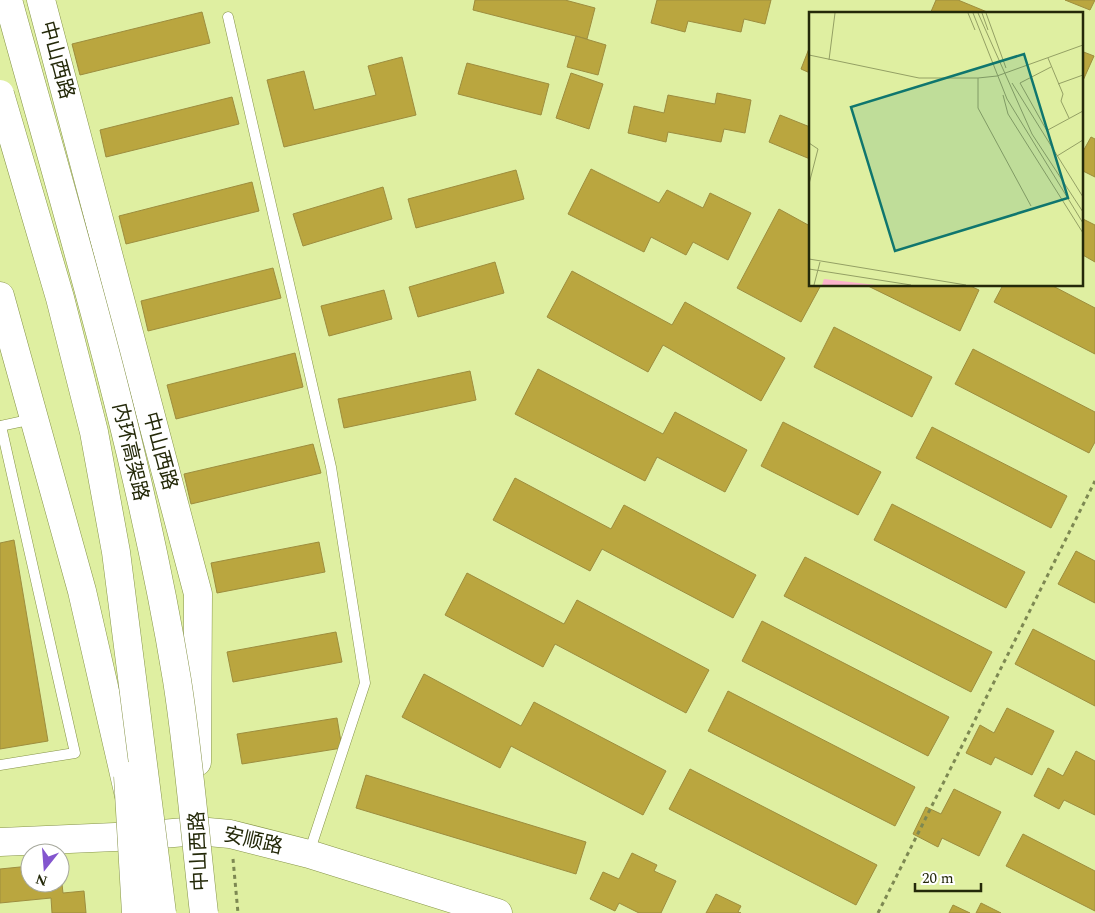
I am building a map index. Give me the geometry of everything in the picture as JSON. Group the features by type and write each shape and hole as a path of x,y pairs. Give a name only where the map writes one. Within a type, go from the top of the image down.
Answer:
{"main road":[{"name":"内环高架路","path":"8,0 118,399 146,522 177,680 204,913"},
{"name":"中山西路","path":"41,0 198,594 197,831 204,913"},
{"name":"内环高架路","path":"0,94 60,298 94,432 116,552 162,913"},
{"path":"0,296 82,591 138,836 146,913"},
{"path":"116,552 136,913"},
{"name":"安顺路","path":"0,842 138,836 197,831 230,834 309,854 498,913"}],"lane":[{"path":"228,17 331,466 364,683 309,854"},
{"path":"0,765 75,753 0,426 34,419"}],"path":[{"path":"878,913 1095,481"},
{"path":"230,834 238,913"}],"building":[{"path":"475,0 565,0 595,8 587,39 473,10"},
{"path":"657,0 771,0 765,24 744,19 741,32 688,21 685,32 651,23"},
{"path":"936,0 958,0 987,12 931,12"},
{"path":"1065,0 1095,0 1090,10"},
{"path":"202,12 210,43 80,75 72,44"},
{"path":"576,36 606,45 598,75 567,67"},
{"path":"809,49 809,73 801,69"},
{"path":"1082,51 1094,56 1082,83"},
{"path":"402,57 416,115 284,147 267,80 304,71 314,110 376,95 368,66"},
{"path":"467,63 549,84 541,115 458,94"},
{"path":"571,73 603,84 589,129 556,118"},
{"path":"717,93 751,100 745,133 724,129 721,142 668,132 666,142 628,133 634,106 664,113 668,95 715,104"},
{"path":"232,97 239,124 106,157 100,130"},
{"path":"780,115 809,127 809,159 769,142"},
{"path":"1091,137 1095,139 1095,177 1082,170 1082,153"},
{"path":"591,169 659,203 667,190 703,208 710,193 751,213 728,260 693,242 686,255 651,237 644,252 568,214"},
{"path":"516,170 524,199 416,228 408,199"},
{"path":"252,182 259,211 126,244 119,216"},
{"path":"383,187 392,219 303,246 293,214"},
{"path":"779,209 809,225 809,286 820,286 801,322 737,288"},
{"path":"1082,218 1095,225 1095,262 1082,255"},
{"path":"495,262 504,293 418,317 409,287"},
{"path":"273,268 281,298 148,331 141,301"},
{"path":"572,271 672,325 685,302 785,358 761,401 663,345 648,372 547,317"},
{"path":"868,286 970,286 979,290 960,331"},
{"path":"1002,286 1053,286 1095,308 1095,354 994,302"},
{"path":"384,290 392,319 329,336 321,306"},
{"path":"834,327 932,377 912,417 814,367"},
{"path":"973,349 1095,412 1095,442 1089,453 955,384"},
{"path":"295,353 303,387 176,419 167,385"},
{"path":"538,369 663,434 675,412 747,450 725,492 657,457 645,481 515,414"},
{"path":"470,371 476,400 344,428 338,399"},
{"path":"783,422 881,472 858,515 761,466"},
{"path":"932,427 1067,496 1051,528 916,458"},
{"path":"313,444 321,473 191,504 184,474"},
{"path":"515,478 611,529 624,505 756,575 733,618 602,549 590,571 493,520"},
{"path":"892,504 1025,572 1006,608 874,540"},
{"path":"14,540 48,741 0,749 0,543"},
{"path":"319,542 325,572 217,593 211,563"},
{"path":"1076,551 1095,561 1095,603 1058,584"},
{"path":"805,557 992,652 971,692 784,596"},
{"path":"467,573 564,624 577,600 709,670 686,713 555,644 543,667 445,615"},
{"path":"762,621 949,717 928,756 742,661"},
{"path":"1033,629 1095,661 1095,706 1015,664"},
{"path":"336,632 342,662 233,682 227,652"},
{"path":"424,674 521,726 534,702 666,771 643,815 511,746 500,768 402,717"},
{"path":"728,691 915,787 895,826 708,731"},
{"path":"1007,708 1054,731 1032,775 995,757 991,765 966,753 980,725 994,733"},
{"path":"337,718 342,748 242,764 237,734"},
{"path":"1076,751 1095,761 1095,815 1064,800 1059,809 1034,796 1048,768 1063,776"},
{"path":"690,769 877,865 856,905 669,809"},
{"path":"366,775 586,842 576,874 356,808"},
{"path":"954,789 1001,812 979,856 942,838 938,847 913,834 926,807 941,814"},
{"path":"1023,834 1095,871 1095,911 1006,866"},
{"path":"632,853 657,865 654,871 676,881 661,913 639,913 619,903 615,911 590,899 603,872 619,879"},
{"path":"20,867 20,893 70,893 84,891 86,913 52,913 51,898 0,903 0,869"},
{"path":"716,894 741,906 738,912 741,913 706,913"},
{"path":"981,903 1001,913 976,913"},
{"path":"953,905 970,913 949,913"}]}
